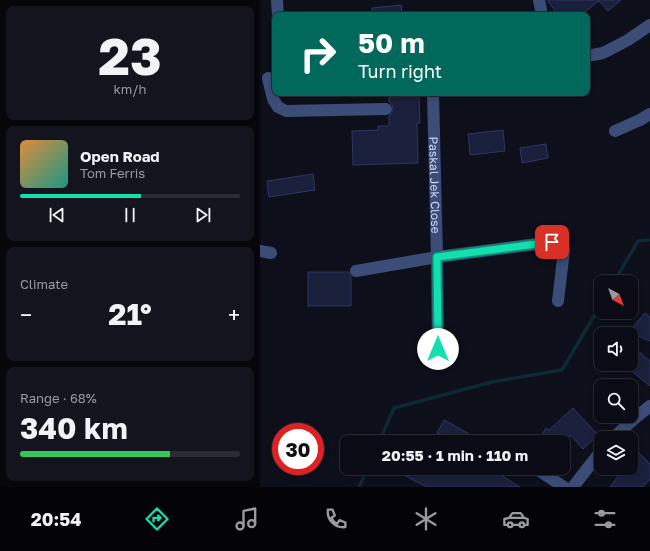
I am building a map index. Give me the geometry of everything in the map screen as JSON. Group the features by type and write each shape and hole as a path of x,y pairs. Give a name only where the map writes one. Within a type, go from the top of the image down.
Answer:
{"street":[{"path":"277,0 278,12"},
{"path":"539,0 541,12"},
{"path":"590,55 603,53 628,40 650,25"},
{"path":"268,78 272,95"},
{"path":"272,96 278,107 286,112 386,109"},
{"name":"Paskal Jek Close","path":"433,96 438,349"},
{"path":"615,131 650,114"},
{"path":"356,271 437,257 552,242 560,245 564,250 558,301"},
{"path":"620,431 650,406"},
{"path":"573,487 594,460"},
{"path":"546,475 564,487"}],"building":[{"path":"547,0 621,0 608,11 599,1 585,12 556,12"},
{"path":"401,5 402,12 373,12 372,8"},
{"path":"419,96 420,123 417,123 418,163 353,165 352,131 378,130 378,126 389,126 389,116 393,109 389,102 389,97"},
{"path":"503,130 505,151 470,155 468,134"},
{"path":"546,144 548,158 522,163 520,148"},
{"path":"313,174 315,190 269,197 267,181"},
{"path":"308,272 349,272 351,277 351,306 308,306"},
{"path":"645,313 650,317 650,341 638,336 638,327 633,327"},
{"path":"638,351 650,361 650,386 632,371 638,371"},
{"path":"573,408 594,431 594,439 583,449 570,435 542,435 546,428 549,430"},
{"path":"444,420 468,433 467,435 442,435 437,433"},
{"path":"638,452 650,464 650,479 643,487 610,487 619,475 638,475"},
{"path":"404,475 501,475 520,487 427,487"}],"waterway":[{"path":"618,275 638,241 650,240"},
{"path":"382,435 394,408 492,382 562,370 594,316"},
{"path":"359,487 365,475"}],"route":[{"path":"438,349 437,257 552,242"}]}
